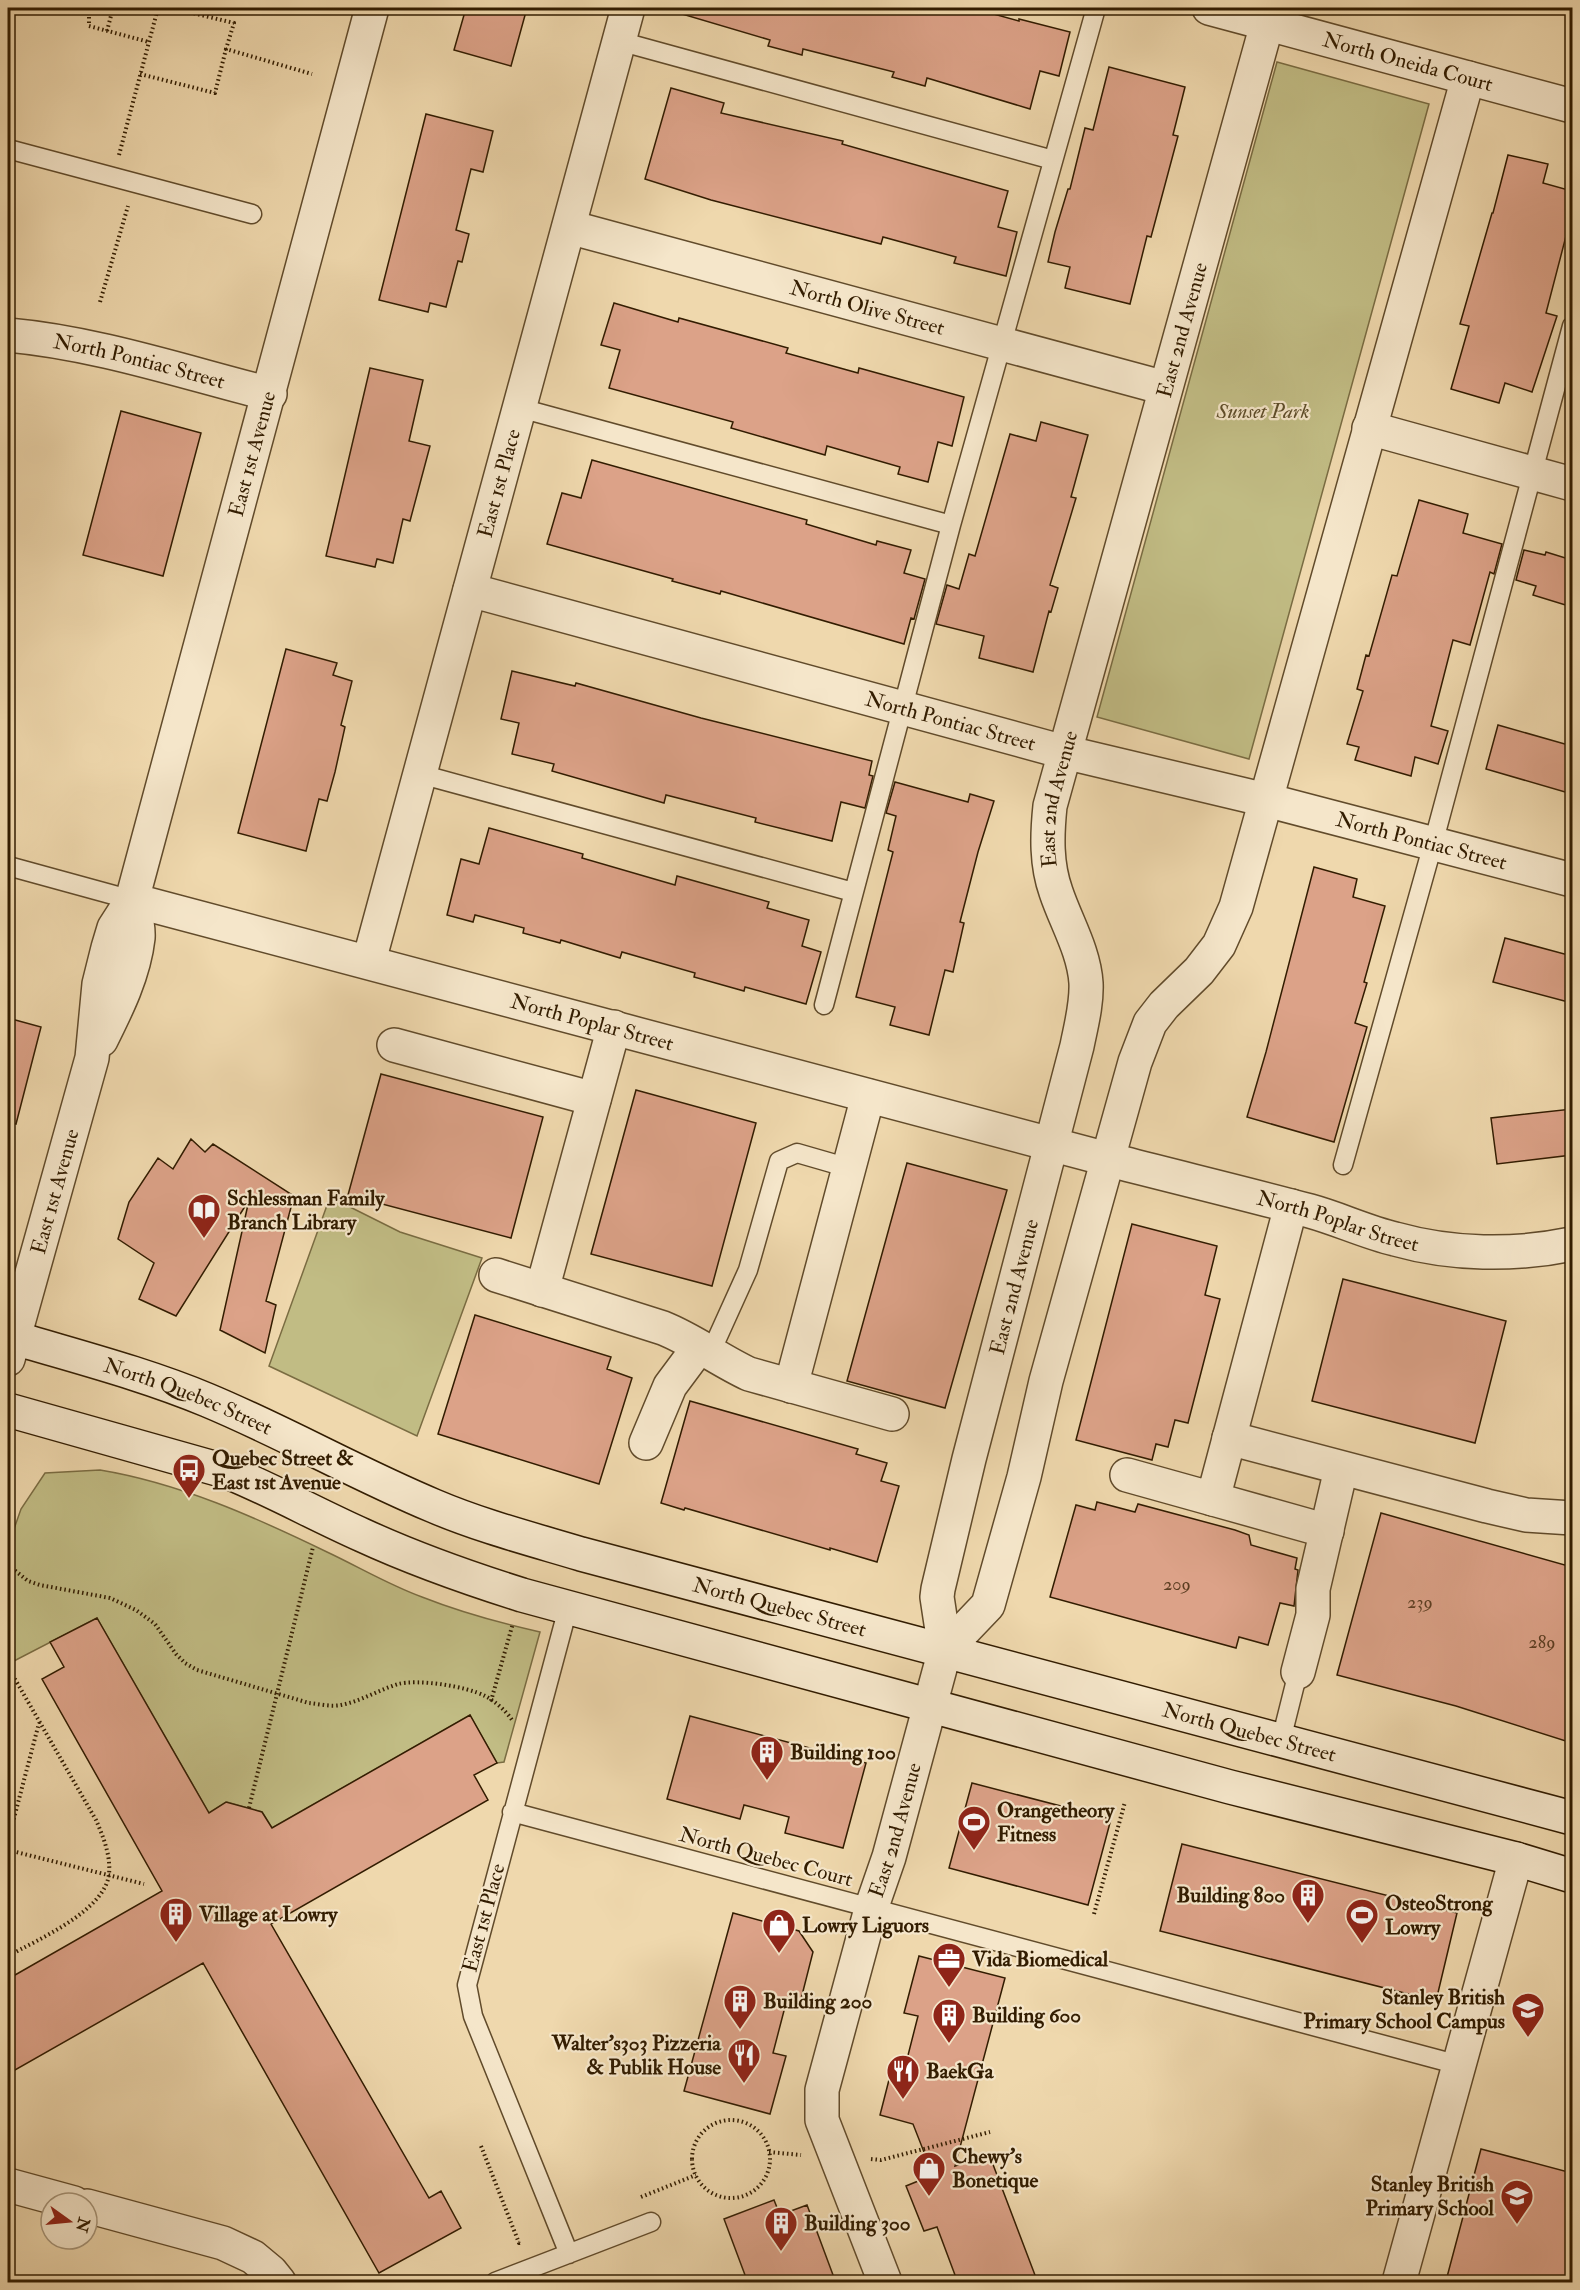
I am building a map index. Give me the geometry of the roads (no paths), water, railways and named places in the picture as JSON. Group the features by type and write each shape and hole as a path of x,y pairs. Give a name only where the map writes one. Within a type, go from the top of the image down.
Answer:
{"street":[{"name":"East 1st Avenue","path":"10,1344 92,1058 99,984 108,948 114,928 132,900 372,8"},
{"name":"East 1st Place","path":"369,961 628,8"},
{"name":"North Oneida Court","path":"1209,8 1572,106"},
{"name":"East 2nd Avenue","path":"885,2283 836,2157 821,2111 822,2090 945,1650 937,1597 938,1589 1077,1047 1086,982 1080,951 1055,890 1047,852 1050,806 1267,24"},
{"name":"East 2nd Avenue","path":"945,1650 988,1605 1024,1478 1046,1382 1107,1160 1135,1062 1150,1023 1219,945 1236,907 1468,78"},
{"name":"North Olive Street","path":"569,227 1165,388"},
{"name":"North Pontiac Street","path":"8,335 63,342 110,352 270,394"},
{"path":"1369,428 1572,484"},
{"name":"North Pontiac Street","path":"470,590 1064,752 1266,800 1572,880"},
{"name":"North Poplar Street","path":"132,900 369,961 1051,1146 1291,1206 1388,1237 1432,1247 1488,1252 1548,1249 1572,1244"},
{"path":"542,1290 614,1027"},
{"path":"394,1045 594,1099"},
{"path":"791,1386 868,1096"},
{"path":"1212,1499 1291,1206"},
{"path":"496,1275 663,1328 682,1336 749,1374 892,1414"},
{"name":"North Quebec Street","path":"10,1344 69,1352 205,1399 401,1491 494,1529 1572,1818"},
{"path":"646,1443 670,1386 705,1350"},
{"path":"8,1410 228,1472 263,1486 405,1554 485,1584 1230,1787 1516,1859 1572,1876"},
{"path":"1229,1438 1341,1469 1516,1512 1572,1518"},
{"path":"1298,1672 1313,1615 1312,1589 1341,1469"},
{"path":"1127,1475 1327,1531"},
{"path":"1399,2283 1516,1859"},
{"path":"8,2185 39,2193"},
{"path":"99,2209 223,2244 253,2257 271,2272 279,2283"}],"lane":[{"path":"824,1005 951,525 1095,8"},
{"path":"619,42 1053,160"},
{"path":"8,149 252,214"},
{"path":"1343,1165 1433,844 1572,326"},
{"path":"520,408 951,525"},
{"path":"420,774 853,892"},
{"path":"8,866 132,900"},
{"path":"705,1350 748,1270 779,1161 797,1153 849,1168"},
{"name":"East 1st Place","path":"568,1608 469,1974 469,1998 473,2016 569,2254"},
{"path":"1281,1740 1298,1672"},
{"name":"North Quebec Court","path":"513,1812 1459,2065"},
{"path":"495,2283 651,2222"}],"place":[{"name":"Schlessman Family Branch Library","path":"204,1239"},
{"name":"Quebec Street & East 1st Avenue","path":"189,1499"},
{"name":"Building 100","path":"767,1781"},
{"name":"Orangetheory Fitness","path":"974,1851"},
{"name":"Building 800","path":"1308,1924"},
{"name":"Village at Lowry","path":"176,1943"},
{"name":"OsteoStrong Lowry","path":"1362,1944"},
{"name":"Lowry Liguors","path":"779,1954"},
{"name":"Vida Biomedical","path":"949,1988"},
{"name":"Building 200","path":"740,2030"},
{"name":"Stanley British Primary School Campus","path":"1528,2038"},
{"name":"Building 600","path":"949,2044"},
{"name":"Walter's303 Pizzeria & Publik House","path":"744,2084"},
{"name":"BaekGa","path":"903,2100"},
{"name":"Chewy's Bonetique","path":"929,2197"},
{"name":"Stanley British Primary School","path":"1517,2225"},
{"name":"Building 300","path":"781,2252"}],"park label":[{"name":"Sunset Park","path":"1263,411"}]}
